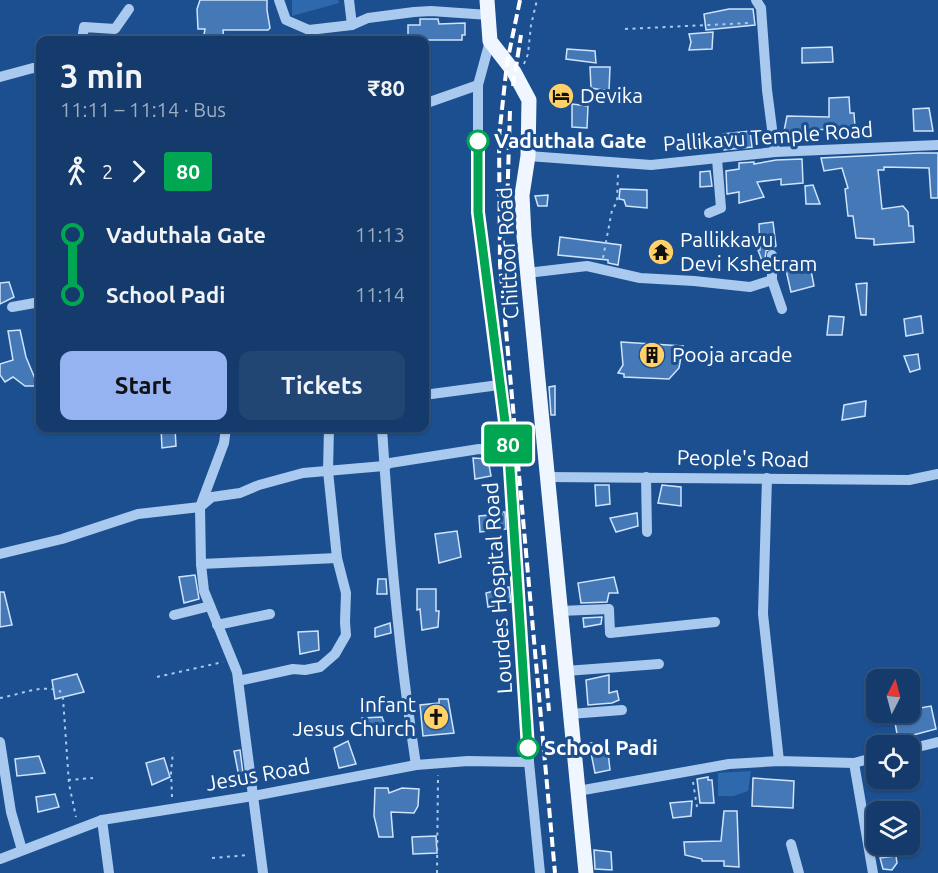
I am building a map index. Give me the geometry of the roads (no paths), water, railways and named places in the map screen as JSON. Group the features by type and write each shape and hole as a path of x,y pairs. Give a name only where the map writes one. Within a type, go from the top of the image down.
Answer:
{"main road":[{"path":"488,8 490,41"},
{"name":"Chittoor Road","path":"490,41 519,80 529,100 528,156 522,195 527,273 586,873"}],"street":[{"path":"279,0 286,20 309,30 352,25 368,18 414,12 488,8"},
{"path":"349,0 352,25"},
{"path":"756,0 761,8 767,90 776,152"},
{"path":"83,36 84,27 114,29 129,9"},
{"name":"Lourdes Hospital Road","path":"490,41 478,85 478,212 509,453 529,762 540,873"},
{"path":"0,77 36,68"},
{"path":"429,102 478,85"},
{"name":"Pallikavu Temple Road","path":"528,156 651,165 776,152 938,145"},
{"path":"709,213 721,208 717,159"},
{"path":"772,255 772,280 782,309"},
{"path":"527,273 586,266 640,278 750,287 772,280"},
{"path":"12,307 36,303"},
{"path":"429,394 500,385"},
{"path":"225,432 224,443 200,507 201,564 204,591 238,681 263,873"},
{"path":"238,681 292,669 305,670 320,667 335,654 346,634 346,593 337,558 328,471 329,432"},
{"path":"382,432 389,545 407,708 416,765"},
{"path":"0,554 46,543 138,514 200,507 212,497 240,493 259,485 303,473 384,466 390,463 479,449 509,453"},
{"name":"People's Road","path":"547,477 909,480 938,474"},
{"path":"646,477 647,532"},
{"path":"767,478 763,614 779,761"},
{"path":"201,564 337,558"},
{"path":"174,615 210,606"},
{"path":"560,611 609,609 610,633 715,622"},
{"path":"217,625 270,614"},
{"path":"566,671 659,664"},
{"path":"570,714 622,710"},
{"path":"0,742 6,785 21,850"},
{"path":"920,746 938,742"},
{"name":"Jesus Road","path":"0,859 102,820 253,796 416,765 468,760 529,762"},
{"path":"578,790 729,764 779,761 854,763 866,760"},
{"path":"854,763 873,873"},
{"path":"102,820 109,873"},
{"path":"791,844 799,873"}],"railway":[{"path":"520,0 507,63 499,137 500,264 555,873"},
{"path":"513,86 521,35"},
{"path":"507,208 510,110"},
{"path":"543,645 549,711"}],"place":[{"name":"Devika","path":"561,96"},
{"name":"Vaduthala Gate","path":"478,141"},
{"name":"Pallikkavu Devi Kshetram","path":"661,252"},
{"name":"Pooja arcade","path":"652,355"},
{"name":"Infant Jesus Church","path":"436,717"},
{"name":"School Padi","path":"528,748"}]}
